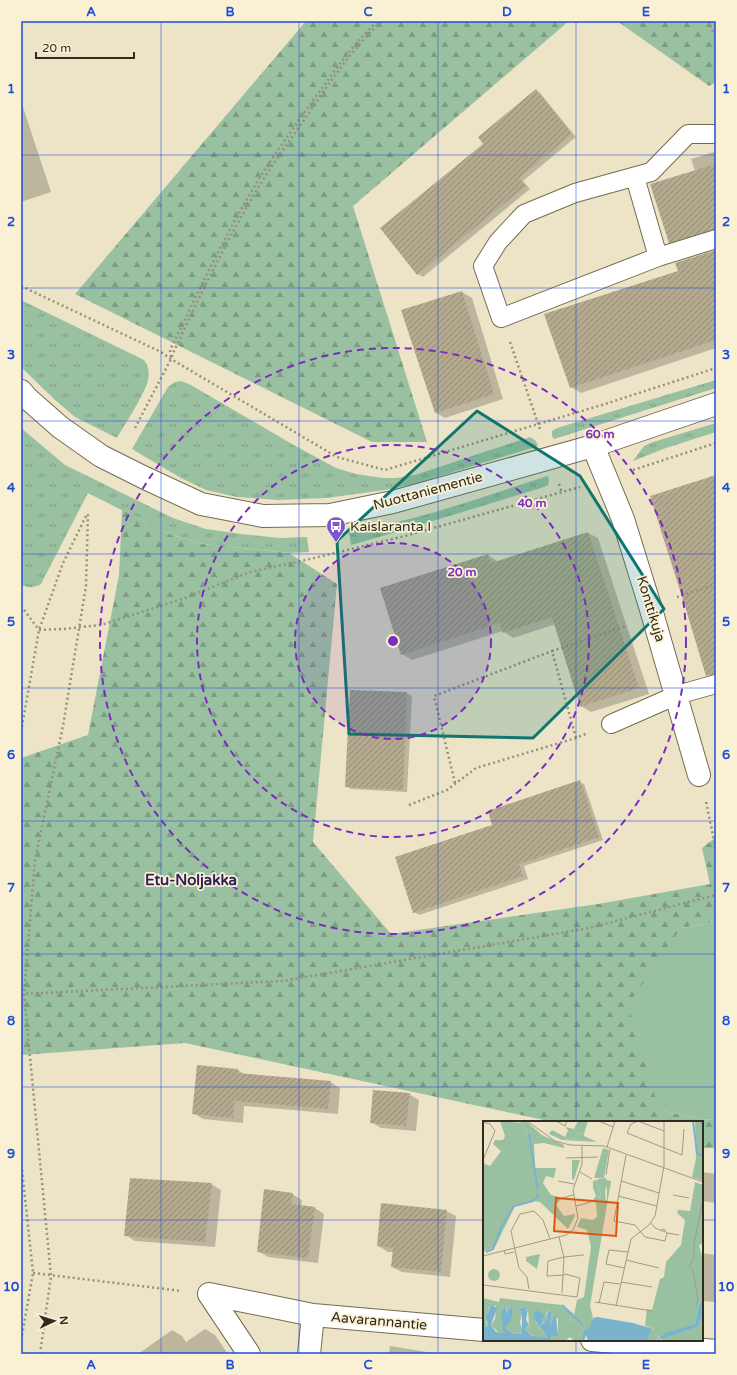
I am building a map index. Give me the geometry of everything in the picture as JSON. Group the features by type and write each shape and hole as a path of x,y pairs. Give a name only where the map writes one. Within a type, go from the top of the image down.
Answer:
{"street":[{"name":"Nuottaniementie","path":"21,391 26,398 60,427 101,456 201,504 263,516 330,515 386,504 593,446 716,404"},
{"name":"Konttikuja","path":"593,446 622,519 652,611 699,775"},
{"path":"210,1294 313,1315"},
{"path":"210,1294 249,1354"},
{"name":"Aavarannantie","path":"309,1354 313,1315 483,1330"},
{"path":"603,1341 716,1351"}],"lane":[{"path":"716,134 688,134 651,172 575,193 524,214 498,242 483,266 501,318 658,257 716,239"},
{"path":"635,177 658,257"},
{"path":"611,724 677,695 716,684"}],"path":[{"path":"171,359 170,350 197,295 240,211 266,167 335,70 370,28 378,21"},
{"path":"135,428 171,359 204,287 244,212 261,184 331,81 382,21"},
{"path":"708,21 716,38"},
{"path":"21,286 161,352 337,457 385,470 716,368"},
{"path":"501,318 538,424"},
{"path":"39,630 102,625 185,598 250,572 404,536 562,493 716,443"},
{"path":"21,732 39,630 63,563 88,513 86,586 63,726 35,860 22,994 51,1276 40,1354"},
{"path":"455,784 434,696 552,651 716,584"},
{"path":"21,606 39,630"},
{"path":"552,651 576,738"},
{"path":"409,805 448,790 476,768 576,738 611,724"},
{"path":"699,775 716,850"},
{"path":"22,994 283,981 589,928 716,895"},
{"path":"21,1160 33,1274 21,1341"},
{"path":"33,1274 210,1294"}],"highlighted area":[{"path":"477,411 580,476 664,609 533,738 349,734 337,541"}],"green space":[{"path":"306,21 569,21 353,206 427,442 372,442 75,294"},
{"path":"617,21 716,21 716,82 709,86"},
{"path":"21,300 144,360 149,372 146,386 117,438 75,417 21,367"},
{"path":"716,380 716,388 554,439 552,436 552,431 557,428"},
{"path":"181,381 189,384 336,468 356,474 383,478 396,478 415,475 530,437 536,441 538,446 414,484 385,490 327,498 279,500 237,497 206,490 181,478 132,449 168,387 175,382"},
{"path":"716,423 716,432 666,448 633,461 644,446"},
{"path":"21,428 65,465 173,518 206,529 241,534 280,538 307,537 309,552 289,553 203,544 169,534 88,493 41,584 31,587 21,585"},
{"path":"548,476 548,485 541,488 351,545 349,531 374,527 425,515"},
{"path":"122,510 169,534 203,544 289,553 337,584 313,842 391,934 598,904 710,884 702,848 716,837 716,922 681,928 659,1110 701,1119 716,1120 716,1148 703,1148 703,1121 548,1121 185,1043 21,1055 21,758 88,735 119,575"},
{"path":"716,922 716,1120 701,1119 659,1110 628,1005 681,928"}],"building":[{"path":"536,89 572,134 519,178 526,186 417,275 380,228 483,144 478,137"},
{"path":"716,164 716,229 669,243 650,184"},
{"path":"716,250 716,340 570,388 544,314 678,271 675,263"},
{"path":"462,291 494,394 435,413 401,310"},
{"path":"716,475 716,674 706,676 650,496"},
{"path":"588,532 639,688 580,707 552,617 503,633 500,623 401,655 380,588 488,554 491,563"},
{"path":"350,690 407,692 403,790 345,787"},
{"path":"580,780 599,837 519,864 523,876 413,913 395,857 492,825 488,811"},
{"path":"197,1065 238,1069 238,1073 331,1081 328,1109 235,1101 233,1118 192,1114"},
{"path":"373,1090 410,1093 406,1126 370,1123"},
{"path":"130,1178 212,1183 205,1242 124,1236"},
{"path":"264,1189 293,1193 291,1204 315,1207 308,1258 257,1252"},
{"path":"381,1203 447,1210 441,1272 391,1267 393,1248 377,1246"}],"place":[{"name":"Kaislaranta I","path":"336,543"}],"district":[{"name":"Etu-Noljakka","path":"191,880"}]}
